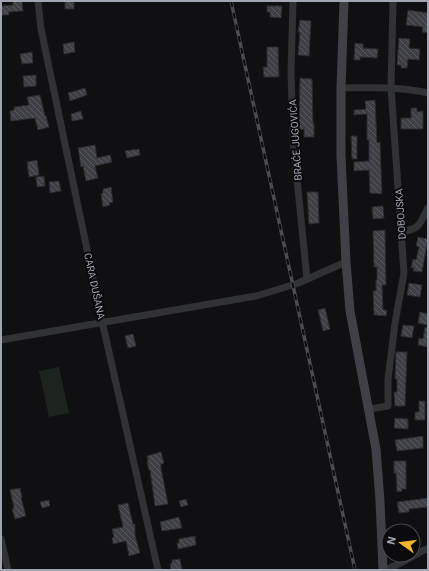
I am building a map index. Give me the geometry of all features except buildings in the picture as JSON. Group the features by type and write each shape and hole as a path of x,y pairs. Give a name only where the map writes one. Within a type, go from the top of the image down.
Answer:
{"main road":[{"path":"344,1 341,88 341,156 346,262 350,311 376,450 384,570"}],"street":[{"name":"CARA DUŠANA","path":"38,1 47,62 102,321 158,570"},
{"name":"BRAĆE JUGOVIĆA","path":"293,1 291,72 293,139 307,279"},
{"name":"DOBOJSKA","path":"369,409 388,406 388,378 404,273 391,88 393,1"},
{"path":"341,88 391,88 428,93"},
{"path":"401,232 411,231 417,228 428,208"},
{"path":"1,340 102,321 256,296 292,285 346,262"},
{"path":"1,539 8,570"},
{"path":"384,570 428,549"}],"shaded area":[{"path":"59,367 69,413 49,417 39,371"}],"railway":[{"path":"231,1 355,570"}]}
